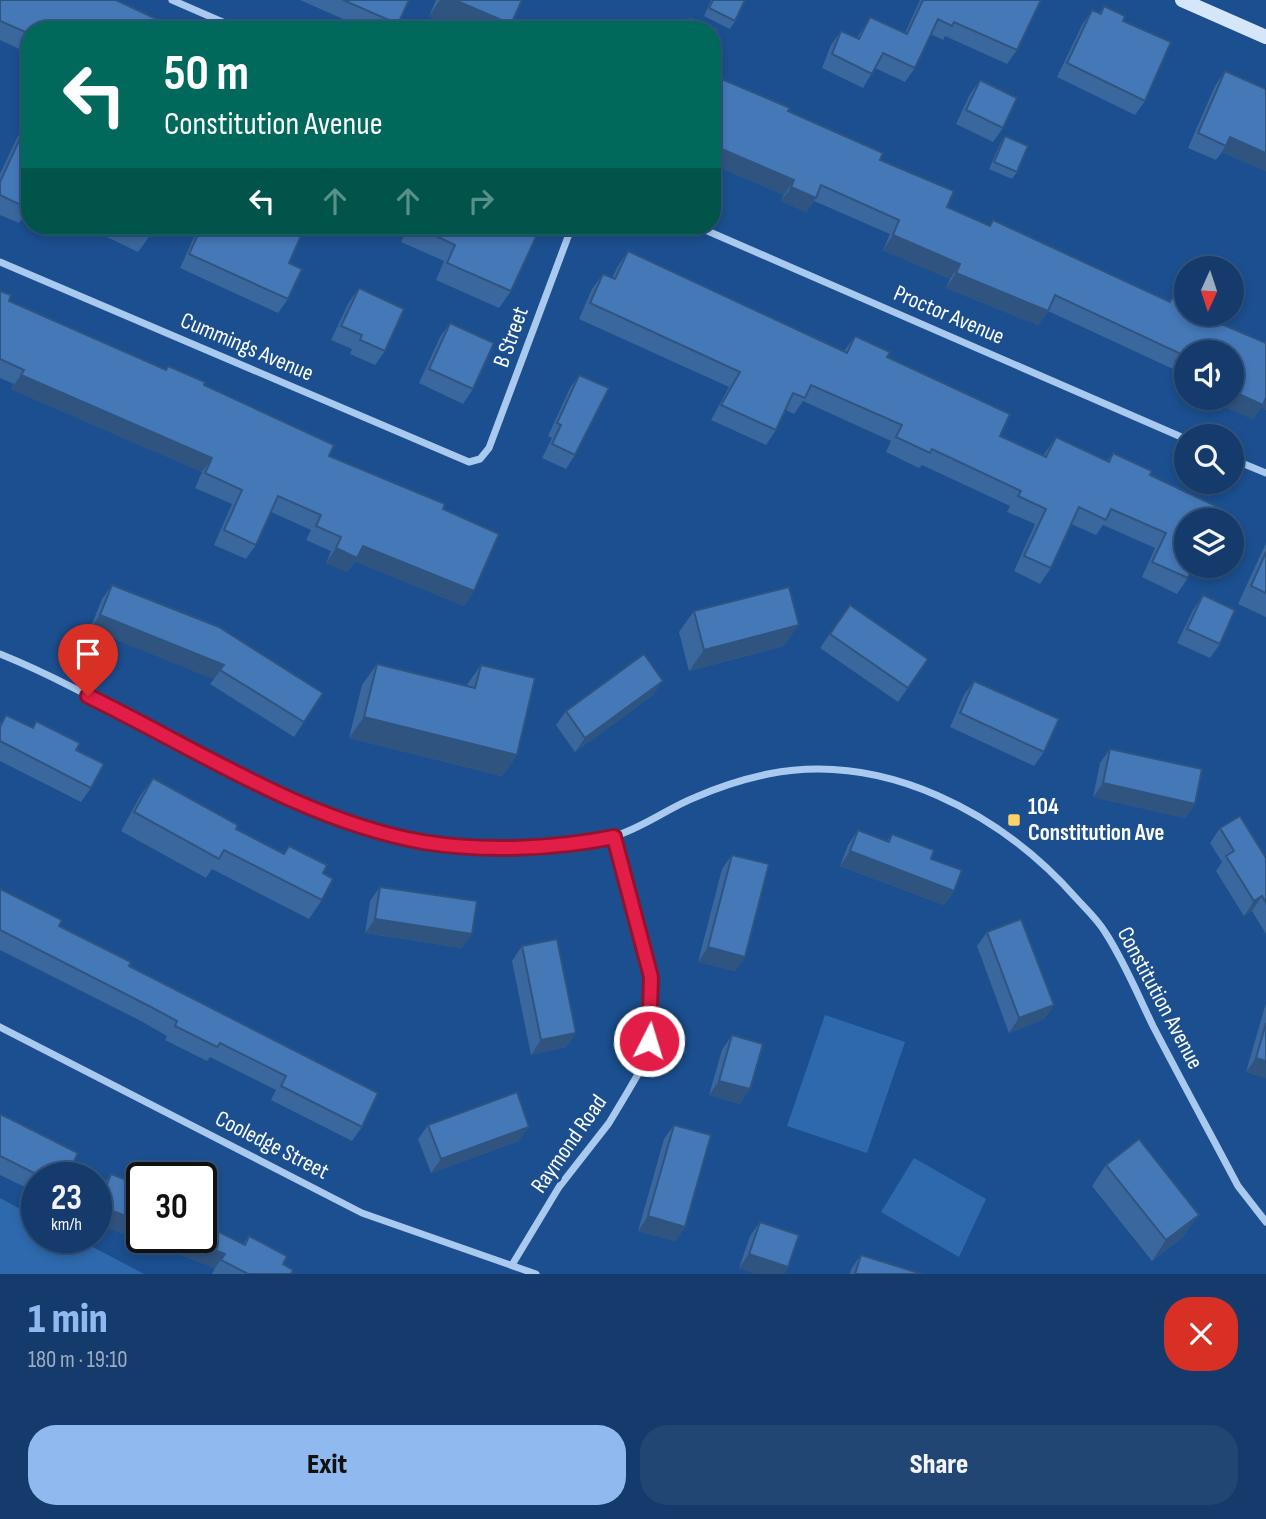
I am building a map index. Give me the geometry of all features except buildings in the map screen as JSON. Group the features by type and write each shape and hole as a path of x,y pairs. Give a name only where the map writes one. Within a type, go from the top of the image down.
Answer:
{"street":[{"path":"172,0 220,21"},
{"path":"1182,0 1266,37"},
{"name":"B Street","path":"480,459 489,448 498,427 569,235"},
{"name":"Proctor Avenue","path":"717,235 1174,434"},
{"name":"Cummings Avenue","path":"0,262 457,459 480,459"},
{"path":"1244,463 1266,473"},
{"name":"Constitution Avenue","path":"0,654 290,797 366,827 422,841 457,846 583,843 614,837 656,819 694,797 769,774 864,772 911,784 955,804 1030,850 1104,930 1238,1186 1266,1222"},
{"name":"Raymond Road","path":"512,1265 559,1187 621,1103 641,1069 649,1041 651,977 614,837"},
{"name":"Cooledge Street","path":"0,1027 362,1213 536,1274"}],"shaded area":[{"path":"825,1015 905,1042 867,1153 787,1126"},
{"path":"914,1158 986,1199 959,1257 881,1212"},
{"path":"0,1198 21,1209 21,1253 104,1253 144,1274 0,1274"}],"place":[{"name":"104 Constitution Ave","path":"1014,820"}],"route":[{"path":"88,696 290,797 366,827 422,841 457,846 583,843 614,837 651,977 649,1041"}]}
